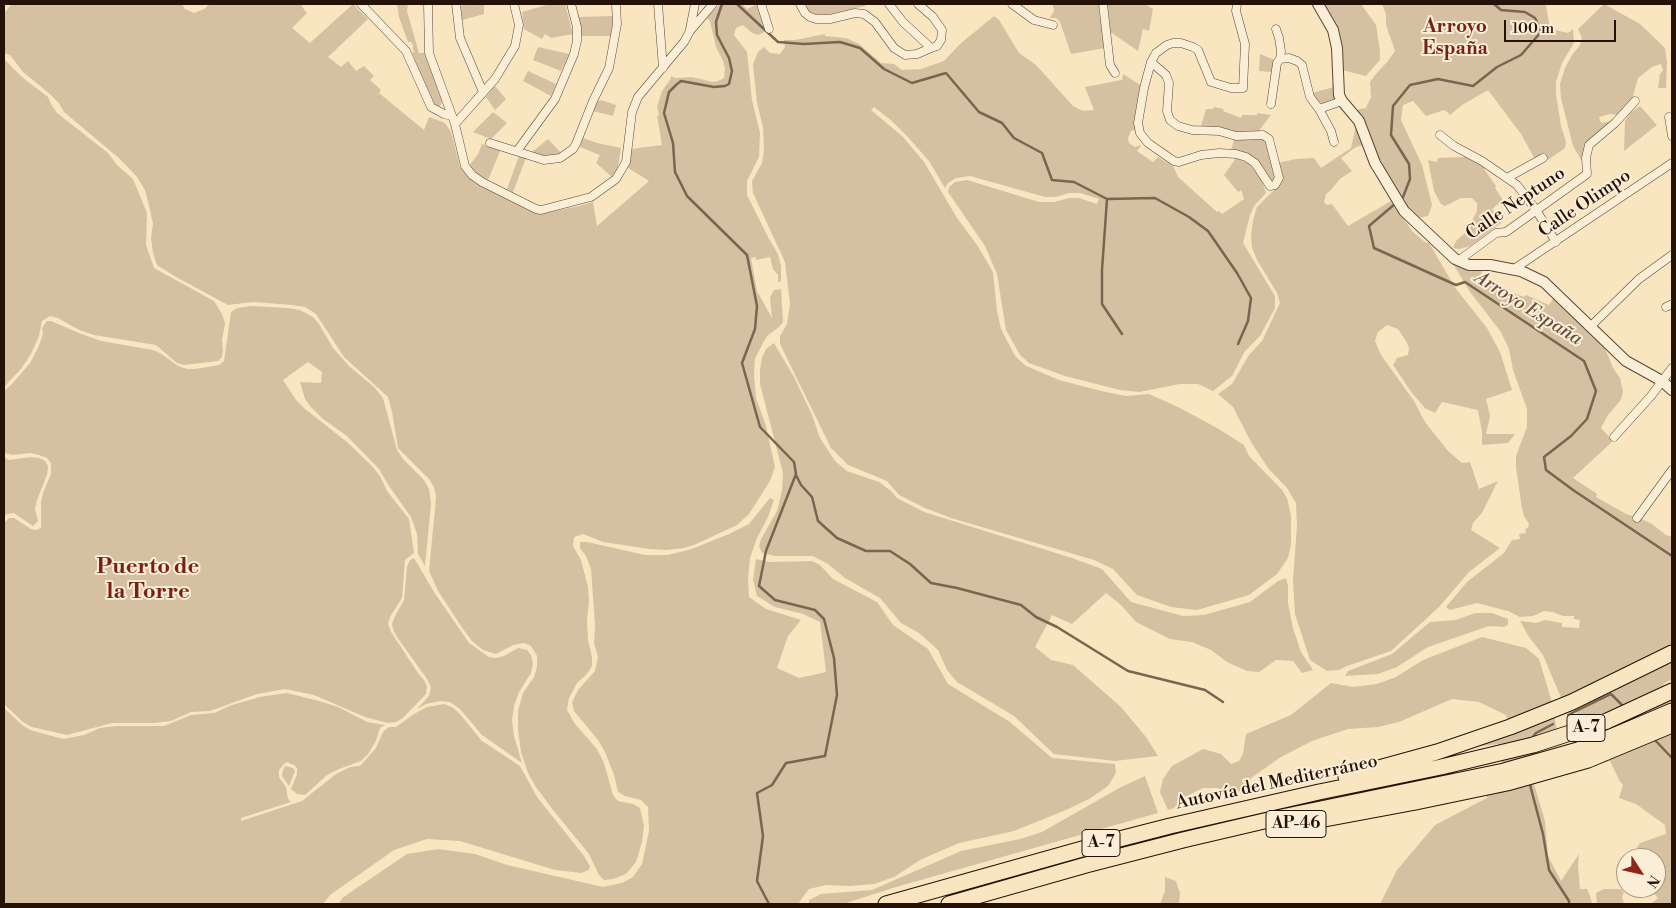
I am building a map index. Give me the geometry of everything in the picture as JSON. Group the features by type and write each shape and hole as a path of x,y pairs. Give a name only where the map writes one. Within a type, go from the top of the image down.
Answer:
{"highway":[{"name":"AP-46","path":"1319,792 1342,778 1437,752 1510,727 1572,702 1672,653"},
{"name":"Autovía del Mediterráneo","path":"886,904 1100,844 1319,792 1500,754 1607,721 1670,692"},
{"name":"Autovía del Mediterráneo","path":"948,904 1086,865 1277,818 1506,777 1614,736 1672,711"},
{"path":"1506,777 1588,760 1672,725"}],"street":[{"path":"428,4 429,53 455,124 462,161 472,175 482,182 536,209 546,210 591,197 616,179 626,162 632,112 638,98 713,4"},
{"path":"456,4 460,38 483,92"},
{"path":"455,124 495,79 515,46 519,25 514,4"},
{"path":"517,151 555,99 574,54 577,27 571,4"},
{"path":"490,143 544,160 560,158 568,153 576,144 593,101 609,68 617,24 616,4"},
{"path":"658,4 663,68"},
{"path":"690,31 695,4"},
{"path":"762,4 770,29"},
{"path":"800,4 805,13 816,19 830,19 855,13 864,14 875,22 894,48 905,55 917,54 936,46 941,40 942,30 933,17 918,4"},
{"path":"890,4 903,22 931,48"},
{"path":"1012,4 1034,20 1053,25"},
{"path":"1103,4 1110,65 1115,73"},
{"path":"1151,62 1166,74 1170,83 1167,111 1170,120 1178,126 1192,130 1219,131 1236,136 1263,135 1269,139 1279,178 1275,185 1270,186 1255,163 1246,157 1236,154 1219,153 1201,155 1180,162 1174,161 1148,143 1140,133 1138,123 1144,88 1151,62 1161,48 1173,43 1181,43 1193,47 1198,50 1211,82 1231,88 1244,88 1244,44 1236,11 1237,4"},
{"path":"1318,4 1333,30 1337,48 1339,95 1359,121 1375,163 1404,210 1458,261 1470,265 1490,265 1514,269 1544,282 1626,361 1662,381 1672,390"},
{"path":"365,5 406,51 431,107 452,116"},
{"path":"1271,104 1277,63 1280,59 1281,51 1280,38 1276,29"},
{"path":"1280,59 1289,58 1298,61 1302,65 1310,97 1319,109 1334,142"},
{"path":"1319,109 1342,101"},
{"name":"Calle Neptuno","path":"1458,261 1496,233 1506,232 1587,174 1586,158 1590,146 1635,102"},
{"path":"1669,117 1672,136"},
{"path":"1440,135 1454,146 1482,161 1517,185 1536,210 1556,242"},
{"path":"1507,178 1543,158"},
{"name":"Calle Olimpo","path":"1514,269 1672,163"},
{"path":"1590,327 1638,279 1672,255"},
{"path":"1614,437 1651,396 1672,368"},
{"path":"1637,518 1672,470"}],"shaded area":[{"path":"10,4 182,4 185,9 194,13 210,4 301,4 307,13 292,28 310,43 353,4 368,19 328,57 341,67 348,61 356,71 364,66 374,76 370,80 381,90 379,93 424,130 429,117 445,123 451,132 460,167 475,183 541,214 593,202 597,226 649,181 628,168 631,149 662,145 657,107 662,91 671,76 675,78 692,77 713,82 724,78 725,69 723,61 716,47 710,21 707,18 720,4 742,4 747,9 758,4 767,31 758,35 752,33 743,25 736,28 734,35 747,52 752,100 760,133 759,157 747,181 747,195 778,254 781,266 781,281 778,283 778,275 773,269 770,257 756,260 756,257 751,258 757,291 772,318 770,297 774,290 781,289 783,322 767,336 763,343 755,359 754,375 756,398 766,426 775,467 770,481 749,514 737,525 694,545 667,550 649,549 603,542 583,534 574,537 573,546 581,560 588,587 588,640 592,666 587,674 577,683 569,698 567,710 575,724 597,749 604,763 613,795 618,801 633,804 640,808 644,826 642,842 636,862 626,874 604,880 599,875 589,854 553,810 528,773 521,752 518,711 523,693 534,677 537,667 537,656 531,646 524,643 513,645 496,654 483,650 472,641 438,591 429,571 436,496 434,487 429,479 398,448 388,397 344,357 316,314 305,307 253,302 228,305 157,265 151,238 153,224 150,210 145,190 137,177 120,159 64,112 59,103 23,72 10,55 4,53 4,13"},
{"path":"397,4 408,4 407,11 419,53 425,53 442,101 438,107 432,105 412,52 415,52 413,45 411,42 408,42 399,17"},
{"path":"484,4 484,14 462,20 461,6"},
{"path":"550,4 565,4 573,34 551,38 545,34 542,39 524,29 522,12"},
{"path":"810,4 866,4 865,6 825,15 815,14 804,7"},
{"path":"1054,4 1099,4 1105,48 1071,54 1060,22 1056,18 1050,18 1054,11"},
{"path":"1107,4 1145,4 1153,9 1149,31 1143,29 1138,51 1111,34"},
{"path":"1324,4 1361,4 1376,25 1380,60 1366,76 1342,70 1334,26"},
{"path":"1382,4 1546,5 1550,29 1568,33 1573,29 1574,43 1562,63 1556,82 1561,126 1566,142 1565,148 1548,160 1543,153 1535,159 1521,134 1488,90 1462,105 1450,115 1445,110 1426,116 1413,101 1403,105 1401,120 1422,165 1432,205 1428,216 1417,218 1409,210 1382,169 1357,113 1359,109 1366,108 1371,97 1370,82 1395,51 1386,25 1386,14"},
{"path":"1604,4 1640,24 1665,48 1667,63 1666,88 1658,88 1660,74 1663,70 1661,64 1652,67 1638,78 1633,99 1619,115 1610,114 1599,117 1601,123 1612,121 1600,131 1583,163 1573,146 1561,98 1560,84 1565,68 1580,45 1582,38 1578,29"},
{"path":"613,16 611,36 581,36 577,17"},
{"path":"994,16 999,20 1019,53 1036,65 1073,106 1083,111 1094,110 1085,87 1122,80 1123,74 1142,86 1137,129 1131,131 1128,138 1129,143 1135,147 1141,145 1137,151 1153,162 1158,157 1173,166 1178,177 1217,212 1219,211 1222,214 1244,199 1241,190 1238,192 1224,175 1236,158 1249,164 1261,177 1266,193 1254,206 1243,243 1275,296 1275,308 1260,336 1245,351 1232,376 1213,391 1198,384 1180,384 1139,392 1120,390 1065,376 1029,363 1020,355 1006,330 997,274 985,246 948,192 949,187 955,182 967,180 1039,202 1079,198 1097,204 1099,199 1080,193 1045,197 970,176 956,178 948,183 945,188 929,161 907,136 874,107 871,110 903,137 924,162 957,218 977,245 993,272 1001,329 1015,356 1026,366 1059,380 1126,396 1149,394 1180,408 1244,445 1249,456 1282,490 1287,498 1291,516 1291,545 1288,558 1277,574 1249,595 1197,610 1171,607 1137,595 1113,569 1094,560 951,518 899,495 887,481 848,465 831,448 780,344 780,336 787,324 790,304 785,262 753,193 752,181 762,163 764,149 763,127 757,103 753,64 758,52 764,47 770,53 780,54 785,47 784,40 795,40 825,34 825,36 846,38 859,44 881,63 894,64 902,70 921,69 944,61 960,44"},
{"path":"538,47 569,54 561,71 533,60"},
{"path":"1260,54 1275,60 1271,72 1259,71"},
{"path":"4,59 23,78 48,97 57,113 108,153 117,165 133,179 147,213 146,245 154,268 214,301 222,314 225,323 222,340 223,350 222,357 218,361 184,365 177,363 156,345 94,335 50,316 42,321 39,336 31,354 21,369 4,387"},
{"path":"528,71 556,84 551,96 523,81"},
{"path":"495,86 506,99 495,110 486,97"},
{"path":"1334,87 1335,101 1326,104 1316,100 1312,93"},
{"path":"601,100 616,105 613,116 593,111 597,102"},
{"path":"1640,106 1657,125 1624,151 1625,121 1630,113"},
{"path":"1214,107 1224,109 1223,111 1241,118 1242,115 1257,115 1257,113 1271,115 1258,132 1235,133 1219,128 1201,126 1206,109 1213,109"},
{"path":"493,112 507,123 491,139 473,132"},
{"path":"1356,125 1364,145 1356,147 1341,158 1352,171 1340,179 1326,194 1324,202 1327,205 1332,204 1348,226 1391,201 1413,232 1426,243 1429,243 1456,289 1487,328 1500,352 1512,390 1486,399 1490,416 1486,434 1515,434 1508,443 1482,445 1478,410 1442,402 1435,413 1425,408 1393,365 1397,358 1408,355 1409,348 1406,341 1398,329 1387,325 1378,332 1375,341 1381,355 1414,401 1425,422 1448,451 1462,463 1470,462 1479,489 1498,481 1482,513 1473,523 1471,530 1500,548 1469,572 1439,607 1391,651 1339,670 1327,671 1310,660 1295,614 1293,580 1297,526 1296,503 1287,488 1268,468 1251,442 1233,407 1218,394 1232,384 1249,355 1262,341 1280,303 1277,293 1257,260 1252,248 1251,235 1257,207 1279,185 1277,163 1314,158 1321,168 1351,148"},
{"path":"583,138 621,148 618,167 612,177 596,163 600,155 580,147"},
{"path":"1260,138 1268,146 1276,177 1273,183 1258,162 1231,150 1234,140"},
{"path":"548,139 562,154 543,156 532,152"},
{"path":"482,144 501,149 488,180 469,166 478,154"},
{"path":"1464,153 1486,166 1484,169 1503,200 1492,209 1501,223 1470,246 1459,249 1453,248 1456,241 1466,232 1472,221 1477,211 1477,203 1472,198 1461,198 1445,206 1441,204 1434,191 1428,160 1437,162 1438,158 1464,157"},
{"path":"519,156 526,158 513,192 507,189"},
{"path":"1450,259 1482,269 1480,281 1524,297 1526,295 1549,305 1554,297 1557,303 1604,346 1613,368 1620,378 1623,391 1622,396 1601,428 1613,441 1573,478 1597,494 1596,497 1626,514 1652,524 1666,535 1672,537 1672,679 1663,684 1672,701 1672,904 1651,904 1658,898 1666,898 1666,848 1637,848 1640,843 1666,834 1665,825 1636,804 1619,798 1623,785 1610,761 1586,768 1570,721 1578,717 1575,709 1567,712 1543,655 1529,637 1520,621 1536,623 1545,620 1562,623 1562,627 1579,628 1580,620 1574,619 1574,616 1563,616 1544,611 1533,616 1520,617 1508,611 1477,603 1450,610 1446,607 1467,582 1504,553 1512,540 1520,539 1519,534 1526,533 1525,529 1528,528 1529,524 1522,508 1516,468 1516,456 1527,427 1527,409 1513,370 1509,349 1501,332 1470,292"},
{"path":"252,306 300,310 313,317 333,348 383,398 397,450 403,459 424,480 429,489 431,504 425,566 418,554 417,534 411,517 379,469 347,436 323,419 305,399 300,382 321,383 322,372 308,362 283,380 296,400 305,409 347,442 372,466 380,476 387,491 409,519 414,553 405,560 402,598 390,617 388,624 391,632 424,680 427,686 426,694 403,718 396,722 388,723 365,717 314,695 285,689 257,694 210,711 191,712 171,721 112,723 67,735 32,727 23,722 4,704 4,523 9,518 14,518 31,529 41,528 41,502 51,474 51,463 47,458 30,453 13,455 4,453 4,391 30,363 43,334 42,328 47,321 101,341 153,350 178,366 195,369 219,365 224,361 231,312 237,308"},
{"path":"774,343 794,377 812,415 820,438 835,461 847,471 879,482 897,498 924,512 1102,569 1131,602 1183,616 1204,615 1250,602 1278,581 1286,578 1293,628 1301,652 1313,670 1302,673 1293,661 1276,660 1259,672 1247,671 1227,662 1211,650 1192,642 1170,639 1136,622 1121,605 1106,593 1072,624 1052,615 1035,647 1051,660 1073,665 1121,707 1146,737 1158,756 1115,761 1054,754 1014,716 957,682 947,670 938,650 919,633 901,623 880,598 845,578 828,564 813,556 775,556 762,553 759,546 777,511 782,490 783,473 760,384 762,358 766,349"},
{"path":"4,457 9,460 31,457 39,458 45,461 48,466 47,475 35,509 38,521 33,526 14,513 7,514 4,517"},
{"path":"770,498 774,500 750,558 749,597 766,609 801,620 788,636 777,668 799,678 826,672 820,622 803,614 775,607 757,596 753,580 756,559 770,562 812,561 820,565 833,579 877,602 893,625 928,649 948,684 1010,722 1052,758 1115,764 1116,773 1108,786 1089,799 1066,810 1014,831 959,843 920,860 894,877 874,884 826,885 809,889 798,904 339,904 342,898 407,854 438,849 475,854 507,865 603,887 622,883 633,877 642,864 649,831 648,807 641,800 618,792 605,752 598,740 574,711 572,702 578,690 595,671 598,657 594,643 595,624 591,569 586,556 580,548 580,542 645,555 668,555 692,549 749,524"},
{"path":"414,558 434,592 469,643 489,657 504,656 518,648 527,650 531,655 533,664 531,673 519,692 512,720 514,736 522,763 482,735 460,709 450,702 440,701 426,704 417,709 429,696 431,687 397,637 392,624 404,600 407,567 410,560"},
{"path":"1475,613 1492,613 1508,619 1508,625 1504,627 1489,626 1428,647 1397,667 1378,674 1345,676 1348,671 1392,654 1430,622 1456,620"},
{"path":"1482,637 1526,648 1539,659 1551,699 1557,731 1532,750 1530,771 1545,821 1548,856 1561,881 1579,854 1580,889 1587,889 1592,904 1380,904 1397,870 1435,825 1487,798 1487,793 1508,788 1498,744 1474,747 1511,733 1506,715 1479,702 1452,699 1399,722 1378,727 1348,729 1312,741 1281,757 1251,778 1244,790 1228,794 1218,788 1203,788 1185,797 1174,808 1168,810 1160,792 1163,779 1172,766 1203,749 1221,754 1231,764 1239,761 1243,754 1246,734 1291,715 1331,683 1353,687 1377,684 1396,677 1423,660"},
{"path":"287,693 338,707 367,722 385,725 380,728 376,741 361,761 327,775 305,795 297,794 291,789 297,774 297,768 286,762 279,770 279,777 286,787 288,799 291,802 241,818 241,821 302,801 336,774 350,767 360,766 376,748 383,732 389,727 396,727 427,707 444,704 452,707 459,713 482,741 520,766 537,797 584,856 590,866 589,870 581,873 555,870 460,841 427,839 394,850 330,895 323,904 4,904 4,708 30,730 63,739 84,735 100,728 164,726 191,715 214,713 232,705 260,697"},
{"path":"285,766 293,768 295,771 289,786 282,776"},
{"path":"1145,776 1158,813 896,887 843,904 809,904 809,900 821,894 872,890 961,851 1020,839 1042,832 1121,787"},
{"path":"1165,877 1176,881 1180,893 1179,903 1182,904 1160,904 1165,891"},
{"path":"1604,889 1616,889 1616,898 1622,898 1624,904 1597,904 1596,893"}],"waterway":[{"path":"722,4 716,22 717,35 729,58 732,71 729,84 714,87 681,81 669,92 664,113 673,143 675,172 687,196 747,255 757,306 755,329 742,363 760,427 794,462 796,474 766,551 759,586 775,600 815,610 824,619 834,658 837,695 825,756 786,763 772,785 757,793 763,836 757,881 769,904"},
{"path":"737,4 778,42 804,44 840,42 860,48 884,69 912,83 946,73 979,112 1002,123 1014,138 1042,153 1052,180 1074,182 1107,199 1102,270 1102,304 1122,334"},
{"name":"Arroyo España","path":"1400,199 1403,197 1410,179 1409,164 1391,135 1393,106 1410,85 1438,79 1473,86 1497,67 1521,55 1541,32 1535,18 1525,12 1501,10 1494,4"},
{"path":"1107,199 1155,198 1189,217 1208,231 1237,273 1251,298 1248,321 1238,344"},
{"name":"Arroyo España","path":"1396,203 1369,226 1374,248 1456,285 1465,282 1584,361 1596,391 1587,419 1571,436 1544,457 1546,470 1672,556"},
{"path":"796,475 801,485 812,497 818,521 837,538 866,551 890,551 910,564 931,583 1021,605 1036,617 1057,627 1128,671 1205,690 1223,702"},
{"name":"Arroyo España","path":"1568,715 1611,694 1624,707"},
{"name":"Arroyo España","path":"1532,738 1536,733 1553,724"},
{"name":"Arroyo España","path":"1653,738 1672,758"},
{"name":"Arroyo España","path":"1529,781 1543,834 1549,870 1569,901 1569,904"}],"district":[{"name":"Arroyo España","path":"1455,38"},
{"name":"Puerto de la Torre","path":"148,580"}]}
